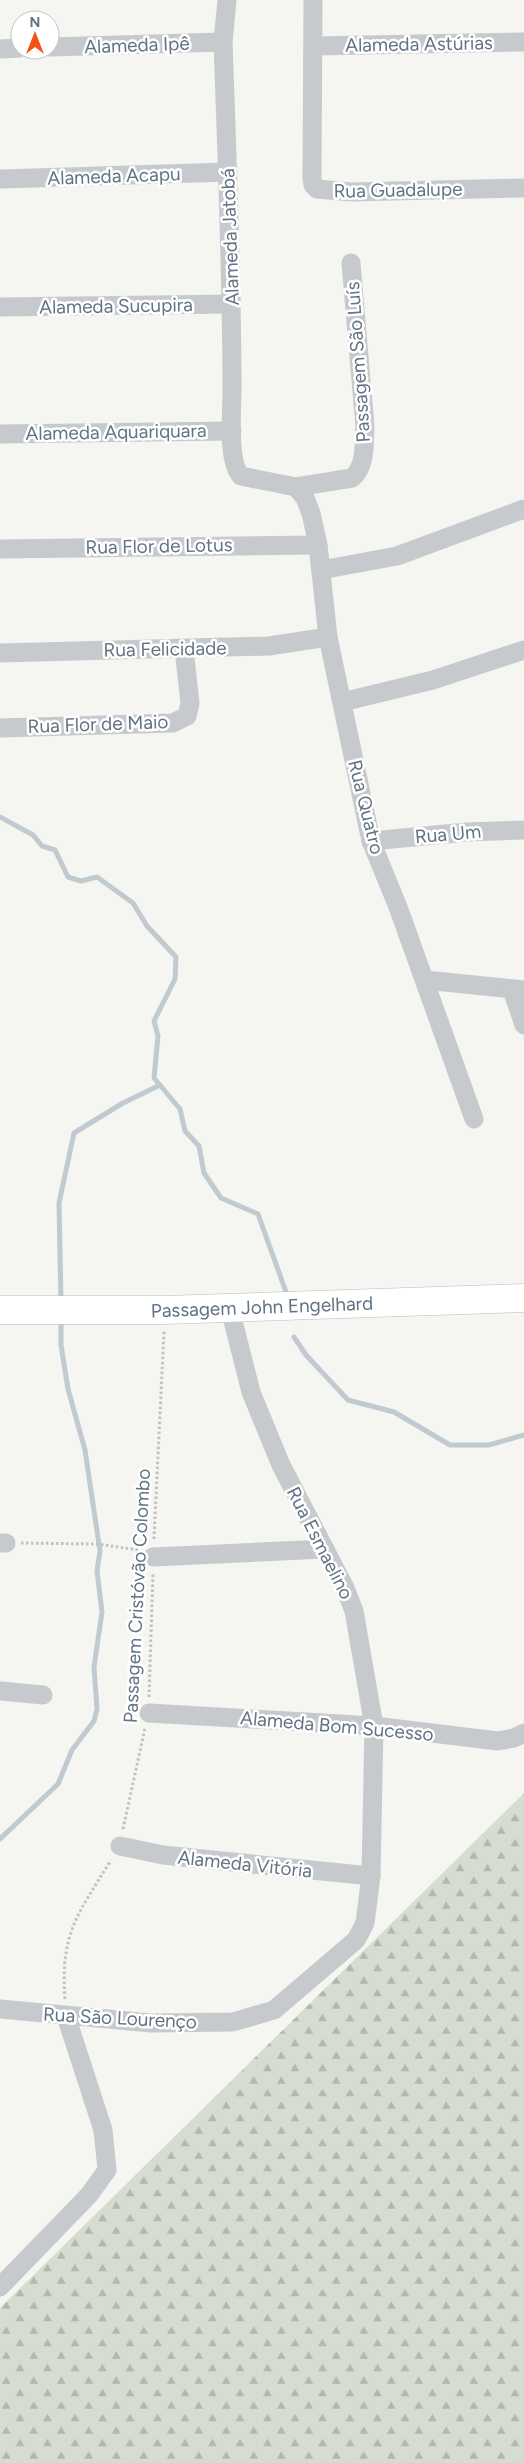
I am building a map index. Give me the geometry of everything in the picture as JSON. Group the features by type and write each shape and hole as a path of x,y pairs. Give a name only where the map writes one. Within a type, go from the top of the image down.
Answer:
{"main road":[{"name":"Passagem John Engelhard","path":"0,1310 230,1309 524,1298"}],"street":[{"name":"Alameda Jatobá","path":"227,0 223,42 232,304 232,431"},
{"name":"Rua Guadalupe","path":"314,0 313,185 318,189 351,192 522,188"},
{"name":"Alameda Ipê","path":"60,47 223,42"},
{"name":"Alameda Astúrias","path":"314,46 524,42"},
{"name":"Alameda Acapu","path":"0,179 228,172"},
{"name":"Passagem São Luís","path":"232,431 234,462 241,476 296,487 352,478 358,473 364,453 365,427 361,362 351,263"},
{"name":"Alameda Sucupira","path":"0,307 232,304"},
{"name":"Alameda Aquariquara","path":"0,434 232,431"},
{"name":"Rua Quatro","path":"296,487 305,498 311,513 318,545 328,637 372,841 474,1119"},
{"path":"321,570 397,556 524,508"},
{"name":"Rua Flor de Lotus","path":"0,549 318,545"},
{"name":"Rua Felicidade","path":"0,653 184,650 269,646 328,637"},
{"name":"Rua Flor de Maio","path":"0,728 174,723 187,716 190,703 184,650"},
{"path":"342,702 434,680 524,650"},
{"name":"Rua Um","path":"372,841 467,832 524,830"},
{"path":"424,980 518,990 524,1025"},
{"name":"Rua Esmaelino","path":"230,1309 251,1392 280,1465 346,1588 354,1611 374,1726 372,1876"},
{"path":"153,1554 325,1549"},
{"path":"0,1691 43,1695"},
{"name":"Alameda Bom Sucesso","path":"149,1713 374,1726 498,1741 514,1738 524,1733"},
{"name":"Alameda Vitória","path":"120,1846 163,1856 372,1876"},
{"name":"Rua São Lourenço","path":"0,2009 151,2024 233,2022 274,2010 356,1940 365,1923 372,1876"},
{"path":"0,2287 89,2195 106,2170 103,2130 66,2016"}],"path":[{"name":"Passagem Cristóvão Colombo","path":"66,2016 63,1970 66,1946 75,1918 120,1846 149,1713 153,1554 165,1310"},
{"path":"3,1543 97,1544 153,1554"}],"green space":[{"path":"524,1793 524,2463 0,2463 0,2308"}],"waterway":[{"path":"0,817 33,835 42,846 55,850 68,877 81,881 97,877 133,903 147,926 176,957 175,979 154,1021 158,1036 154,1078 180,1109 185,1131 199,1146 204,1173 221,1198 258,1214 286,1292"},
{"path":"61,1302 59,1203 74,1133 123,1103 160,1085"},
{"path":"0,1839 58,1784 72,1750 94,1721 97,1709 94,1667 102,1612 97,1571 100,1551 85,1450 68,1389 61,1345 61,1318"},
{"path":"294,1337 306,1355 348,1400 394,1412 450,1445 489,1445 524,1435"}]}
